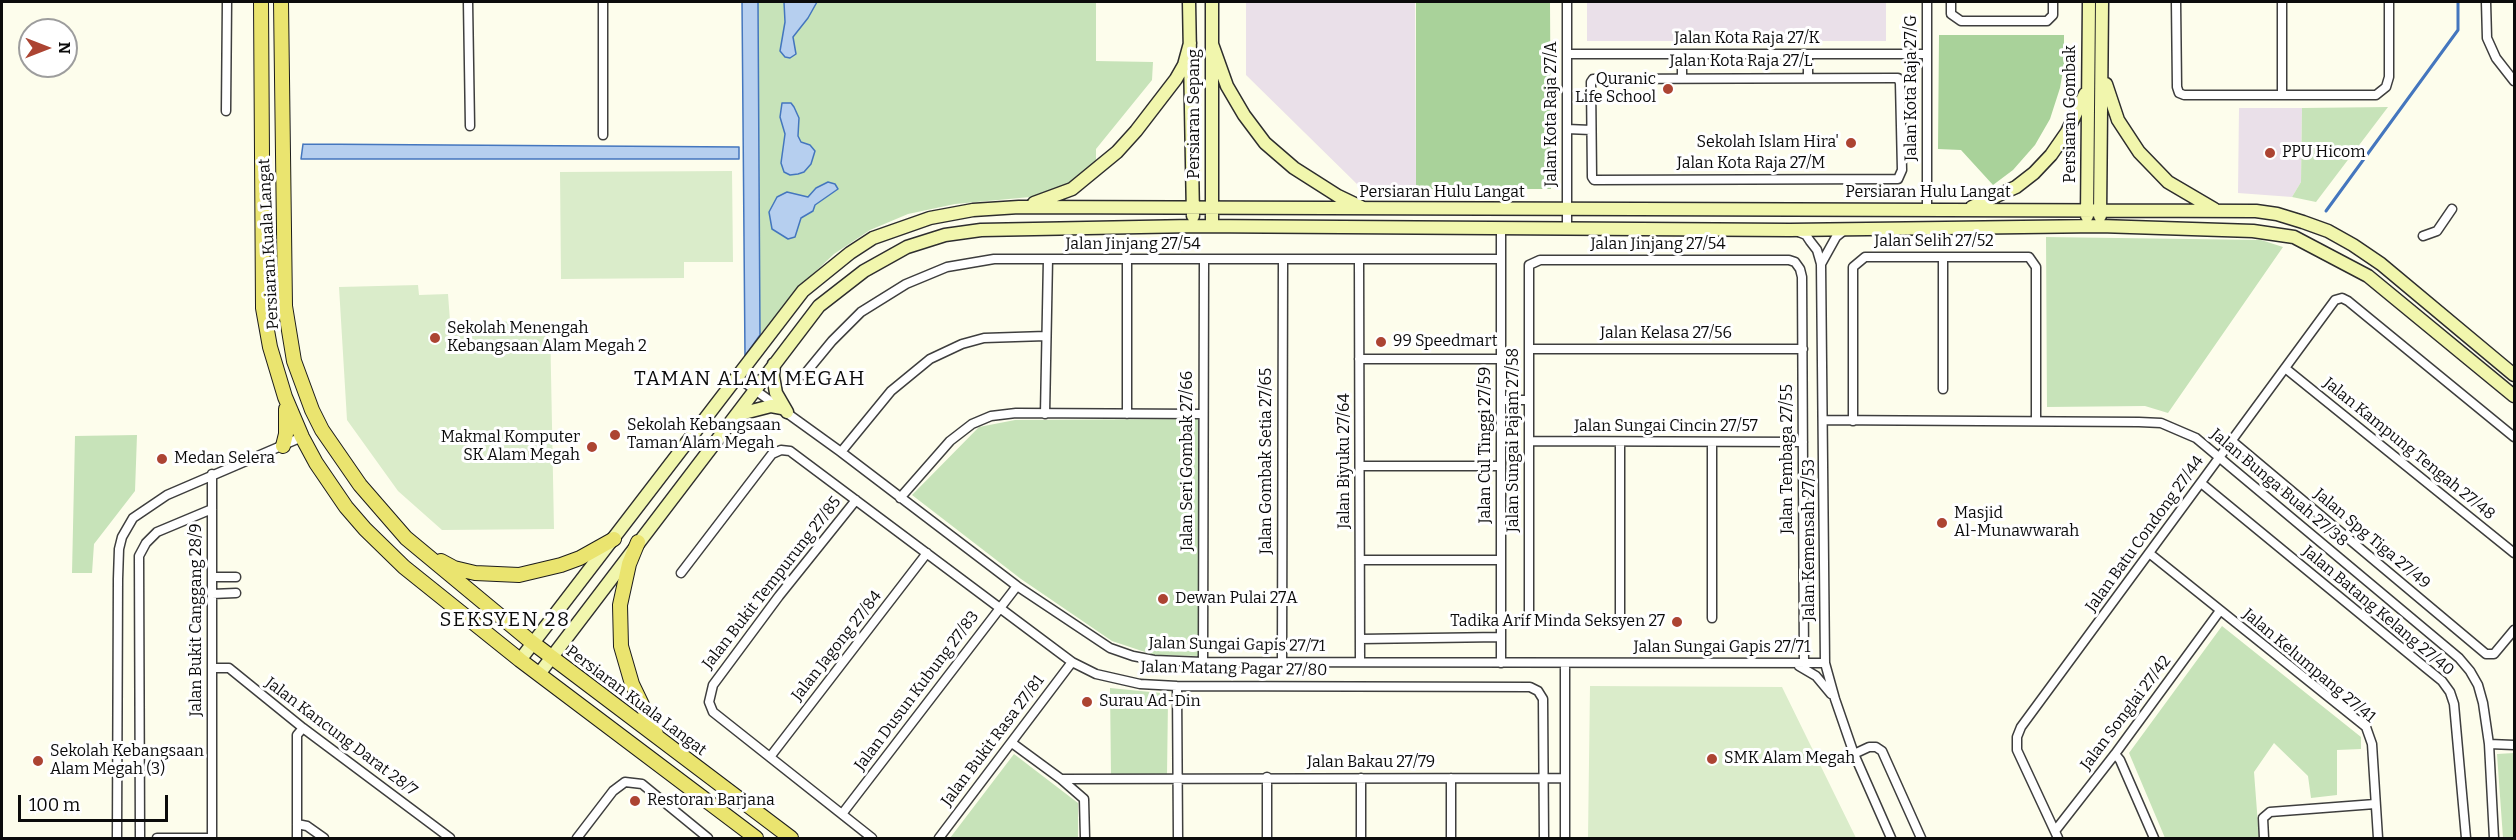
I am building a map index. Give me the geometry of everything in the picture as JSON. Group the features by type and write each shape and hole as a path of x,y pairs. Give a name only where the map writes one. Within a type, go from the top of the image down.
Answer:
{"main road":[{"name":"Persiaran Kuala Langat","path":"261,2 263,308 270,347 285,397 316,463 346,507 383,548 520,660 756,838"},
{"name":"Persiaran Kuala Langat","path":"281,2 285,306 294,361 322,430 360,485 406,538 533,644 791,838"},
{"path":"281,22 282,12 291,2"},
{"name":"Persiaran Sepang","path":"1189,2 1193,226"},
{"name":"Persiaran Sepang","path":"1212,2 1212,226"},
{"name":"Persiaran Gombak","path":"2089,2 2087,86 2094,226"},
{"name":"Persiaran Gombak","path":"2093,210 2102,65 2102,2"},
{"path":"1018,207 1049,199 1072,189 1116,153 1176,79 1184,65 1190,43"},
{"path":"1212,44 1227,86 1244,115 1265,143 1278,156 1303,174 1338,196 1365,209"},
{"path":"2102,65 2108,96 2118,120 2139,152 2168,182 2217,210"},
{"path":"1966,210 1998,197 2034,173 2067,132 2087,86"},
{"name":"Persiaran Hulu Langat","path":"520,660 803,291 833,266 873,238 930,218 973,210 1018,207 2217,210 2277,214 2328,231 2381,264 2514,375"},
{"name":"Persiaran Hulu Langat","path":"539,674 736,415 754,388 819,306 840,288 885,258 924,241 981,230 1193,226 1790,230 2094,226 2229,229 2294,237 2368,276 2514,396"},
{"path":"774,363 774,385 785,410"},
{"path":"301,382 302,437 338,450"},
{"path":"285,397 286,434 281,447 296,449 316,463"},
{"path":"736,415 771,406 785,410"},
{"path":"426,553 454,568 475,573 519,575 580,558 614,539"},
{"path":"638,542 629,564 620,605 621,646 636,694 659,739"}],"street":[{"path":"226,2 226,111"},
{"path":"468,2 470,126"},
{"path":"603,2 603,135"},
{"name":"Jalan Kota Raja 27/A","path":"1567,2 1567,227"},
{"name":"Jalan Kota Raja 27/G","path":"1927,2 1927,210"},
{"path":"1951,2 1951,14 1956,19 2047,21 2053,15 2053,2"},
{"path":"2176,2 2179,93 2184,95 2376,95 2386,87 2389,77 2389,2"},
{"path":"2282,2 2282,94"},
{"path":"2486,2 2487,38 2496,58 2514,81"},
{"name":"Jalan Kota Raja 27/K","path":"1567,54 1927,54"},
{"path":"1682,54 1682,77"},
{"path":"1808,54 1808,77"},
{"name":"Jalan Kota Raja 27/L","path":"1591,82 1596,78 1893,78"},
{"name":"Jalan Kota Raja 27/M","path":"1591,82 1591,174 1594,180 1898,179 1902,170 1900,83 1898,78 1893,78"},
{"path":"1567,129 1591,130"},
{"path":"2423,236 2437,231 2452,209"},
{"name":"Jalan Cul Tinggi 27/59","path":"1501,227 1501,663"},
{"path":"1821,264 1836,237 1846,229"},
{"path":"1790,230 1806,235 1817,250 1821,264"},
{"name":"Jalan Selih 27/52","path":"1853,421 1853,267 1865,257 2029,257 2036,267 2036,421"},
{"path":"1943,257 1943,389"},
{"name":"Jalan Jinjang 27/54","path":"804,375 832,341 861,312 906,284 946,267 994,259 1501,259"},
{"path":"1045,414 1048,259"},
{"path":"1127,260 1127,414"},
{"name":"Jalan Seri Gombak 27/66","path":"1203,662 1204,260"},
{"name":"Jalan Gombak Setia 27/65","path":"1282,260 1282,662"},
{"name":"Jalan Biyuku 27/64","path":"1359,260 1360,662"},
{"name":"Jalan Jinjang 27/54","path":"1529,265 1540,260 1789,260"},
{"name":"Jalan Tembaga 27/55","path":"1789,260 1796,262 1803,277 1804,663"},
{"name":"Jalan Kemensah 27/53","path":"1821,264 1826,663 1835,699 1854,754 1891,838"},
{"name":"Jalan Sungai Pajam 27/58","path":"1529,265 1529,615"},
{"name":"Jalan Batu Condong 27/44","path":"2056,835 2017,750 2017,737 2021,727 2335,300 2342,298 2348,301 2514,437"},
{"path":"841,452 891,391 930,359 962,344 984,338 1046,336"},
{"name":"Jalan Kelasa 27/56","path":"1529,349 1803,349"},
{"path":"1359,358 1501,359"},
{"name":"Jalan Kampung Tengah 27/48","path":"2285,368 2514,553"},
{"name":"Jalan Sungai Gapis 27/71","path":"737,377 785,410 1017,586 1110,648 1154,660 1826,663"},
{"path":"1501,400 1529,400"},
{"path":"900,498 950,441 972,424 991,416 1016,413 1203,414"},
{"name":"Jalan Bunga Buah 27/38","path":"1823,420 2161,423 2196,438 2218,459 2459,658 2478,685 2489,744 2494,838"},
{"path":"117,838 119,549 127,527 143,510 167,495 302,437"},
{"name":"Jalan Sungai Cincin 27/57","path":"1529,441 1803,442"},
{"name":"Jalan Spg Tiga 27/49","path":"2232,441 2486,654 2494,654 2514,630"},
{"path":"1620,442 1620,614"},
{"path":"1712,442 1712,618"},
{"name":"Jalan Matang Pagar 27/80","path":"681,573 771,454 781,450 797,455 1072,662 1096,674 1140,684 1177,686 1530,687 1538,691 1543,699 1544,838"},
{"path":"1360,466 1501,466"},
{"name":"Jalan Bukit Canggang 28/9","path":"212,474 212,838"},
{"name":"Jalan Batang Kelang 27/40","path":"2200,483 2426,668 2450,692 2454,704 2466,838"},
{"name":"Jalan Bukit Tempurung 27/85","path":"770,757 713,712 709,702 713,685 779,596 856,500"},
{"path":"140,838 139,556 146,543 157,532 212,509"},
{"name":"Jalan Jagong 27/84","path":"770,757 927,553"},
{"name":"Jalan Kelumpang 27/41","path":"2149,554 2366,727 2372,744 2378,838"},
{"path":"1360,560 1501,560"},
{"path":"212,577 236,577"},
{"name":"Jalan Dusun Kubung 27/83","path":"842,814 1017,586"},
{"path":"212,594 236,593"},
{"name":"Jalan Songlai 27/42","path":"2056,835 2219,612"},
{"path":"1360,639 1501,637"},
{"name":"Jalan Bukit Rasa 27/81","path":"939,838 1072,662"},
{"path":"1565,663 1565,838"},
{"path":"1791,663 1809,670 1835,699"},
{"name":"Jalan Kancung Darat 28/7","path":"212,668 229,668 303,728 450,838"},
{"path":"1177,686 1178,838"},
{"path":"297,838 297,735 303,728"},
{"path":"1012,743 1084,799 1085,838"},
{"path":"2489,744 2514,745"},
{"path":"1854,754 1869,747 1876,747 1882,751 1921,838"},
{"path":"2115,754 2120,760 2154,838"},
{"path":"770,757 872,838"},
{"path":"1267,777 1267,838"},
{"path":"1361,778 1361,838"},
{"path":"1451,778 1451,838"},
{"name":"Jalan Bakau 27/79","path":"1061,779 1564,778"},
{"path":"577,838 612,791 626,782 642,784 707,838"},
{"path":"2264,838 2263,818 2270,812 2375,804"},
{"path":"297,824 307,826 324,838"},
{"path":"158,838 212,838"}],"shaded area":[{"path":"1246,2 1415,2 1416,189 1362,189 1246,75"},
{"path":"1587,2 1886,2 1886,41 1587,41"},
{"path":"2239,108 2302,108 2301,182 2292,197 2238,193"}],"green space":[{"path":"758,2 1096,2 1096,61 1153,62 1152,80 1096,149 1096,163 1070,184 1041,196 955,204 908,214 870,230 834,254 798,288 760,335"},
{"path":"1416,2 1550,2 1551,189 1416,189"},
{"path":"1939,35 2064,35 2064,64 2060,88 2050,119 2035,145 2013,170 1993,185 1961,150 1938,149"},
{"path":"2388,107 2316,202 2292,197 2301,182 2302,108"},
{"path":"732,171 733,262 684,262 684,278 561,279 560,172"},
{"path":"2046,237 2261,240 2283,247 2168,413 2145,406 2047,407"},
{"path":"418,285 419,295 448,294 450,321 550,322 554,529 442,530 398,491 347,420 339,287"},
{"path":"1198,419 1199,656 1154,655 1112,641 1021,579 912,495 979,427 1015,420"},
{"path":"137,435 135,491 94,544 92,573 72,573 75,436"},
{"path":"2222,626 2361,737 2361,749 2337,750 2337,795 2311,798 2308,776 2274,743 2254,772 2259,838 2165,838 2129,753"},
{"name":"SMK Alam Megah","path":"1590,686 1782,687 1856,838 1588,838"},
{"path":"1110,688 1161,693 1168,700 1167,775 1111,775"},
{"path":"2514,753 2514,838 2503,838 2497,754"},
{"path":"1014,754 1078,803 1078,838 950,838"}],"water":[{"path":"742,2 758,2 760,335 745,356"},
{"path":"784,2 817,2 793,37 796,54 790,58 785,57 780,51 785,22"},
{"path":"782,103 791,103 794,107 799,118 798,136 801,142 810,145 815,151 811,164 804,172 798,174 790,175 784,172 781,163 785,134 780,117"},
{"path":"303,144 739,147 739,159 301,159"},
{"path":"828,182 835,184 838,189 815,205 813,211 801,218 795,237 788,239 772,229 769,212 777,197 787,192 808,197 816,188"}],"waterway":[{"path":"2326,211 2458,30 2458,2"}],"place":[{"name":"Quranic Life School","path":"1668,89"},
{"name":"Sekolah Islam Hira'","path":"1851,143"},
{"name":"PPU Hicom","path":"2270,153"},
{"name":"Sekolah Menengah Kebangsaan Alam Megah 2","path":"435,338"},
{"name":"99 Speedmart","path":"1381,342"},
{"name":"Sekolah Kebangsaan Taman Alam Megah","path":"615,435"},
{"name":"Makmal Komputer SK Alam Megah","path":"592,447"},
{"name":"Medan Selera","path":"162,459"},
{"name":"Masjid Al-Munawwarah","path":"1942,523"},
{"name":"Dewan Pulai 27A","path":"1163,599"},
{"name":"Tadika Arif Minda Seksyen 27","path":"1677,622"},
{"name":"Surau Ad-Din","path":"1087,702"},
{"name":"SMK Alam Megah","path":"1712,759"},
{"name":"Sekolah Kebangsaan Alam Megah (3)","path":"38,761"},
{"name":"Restoran Barjana","path":"635,801"}],"district":[{"name":"TAMAN ALAM MEGAH","path":"750,379"},
{"name":"SEKSYEN 28","path":"505,620"}]}
